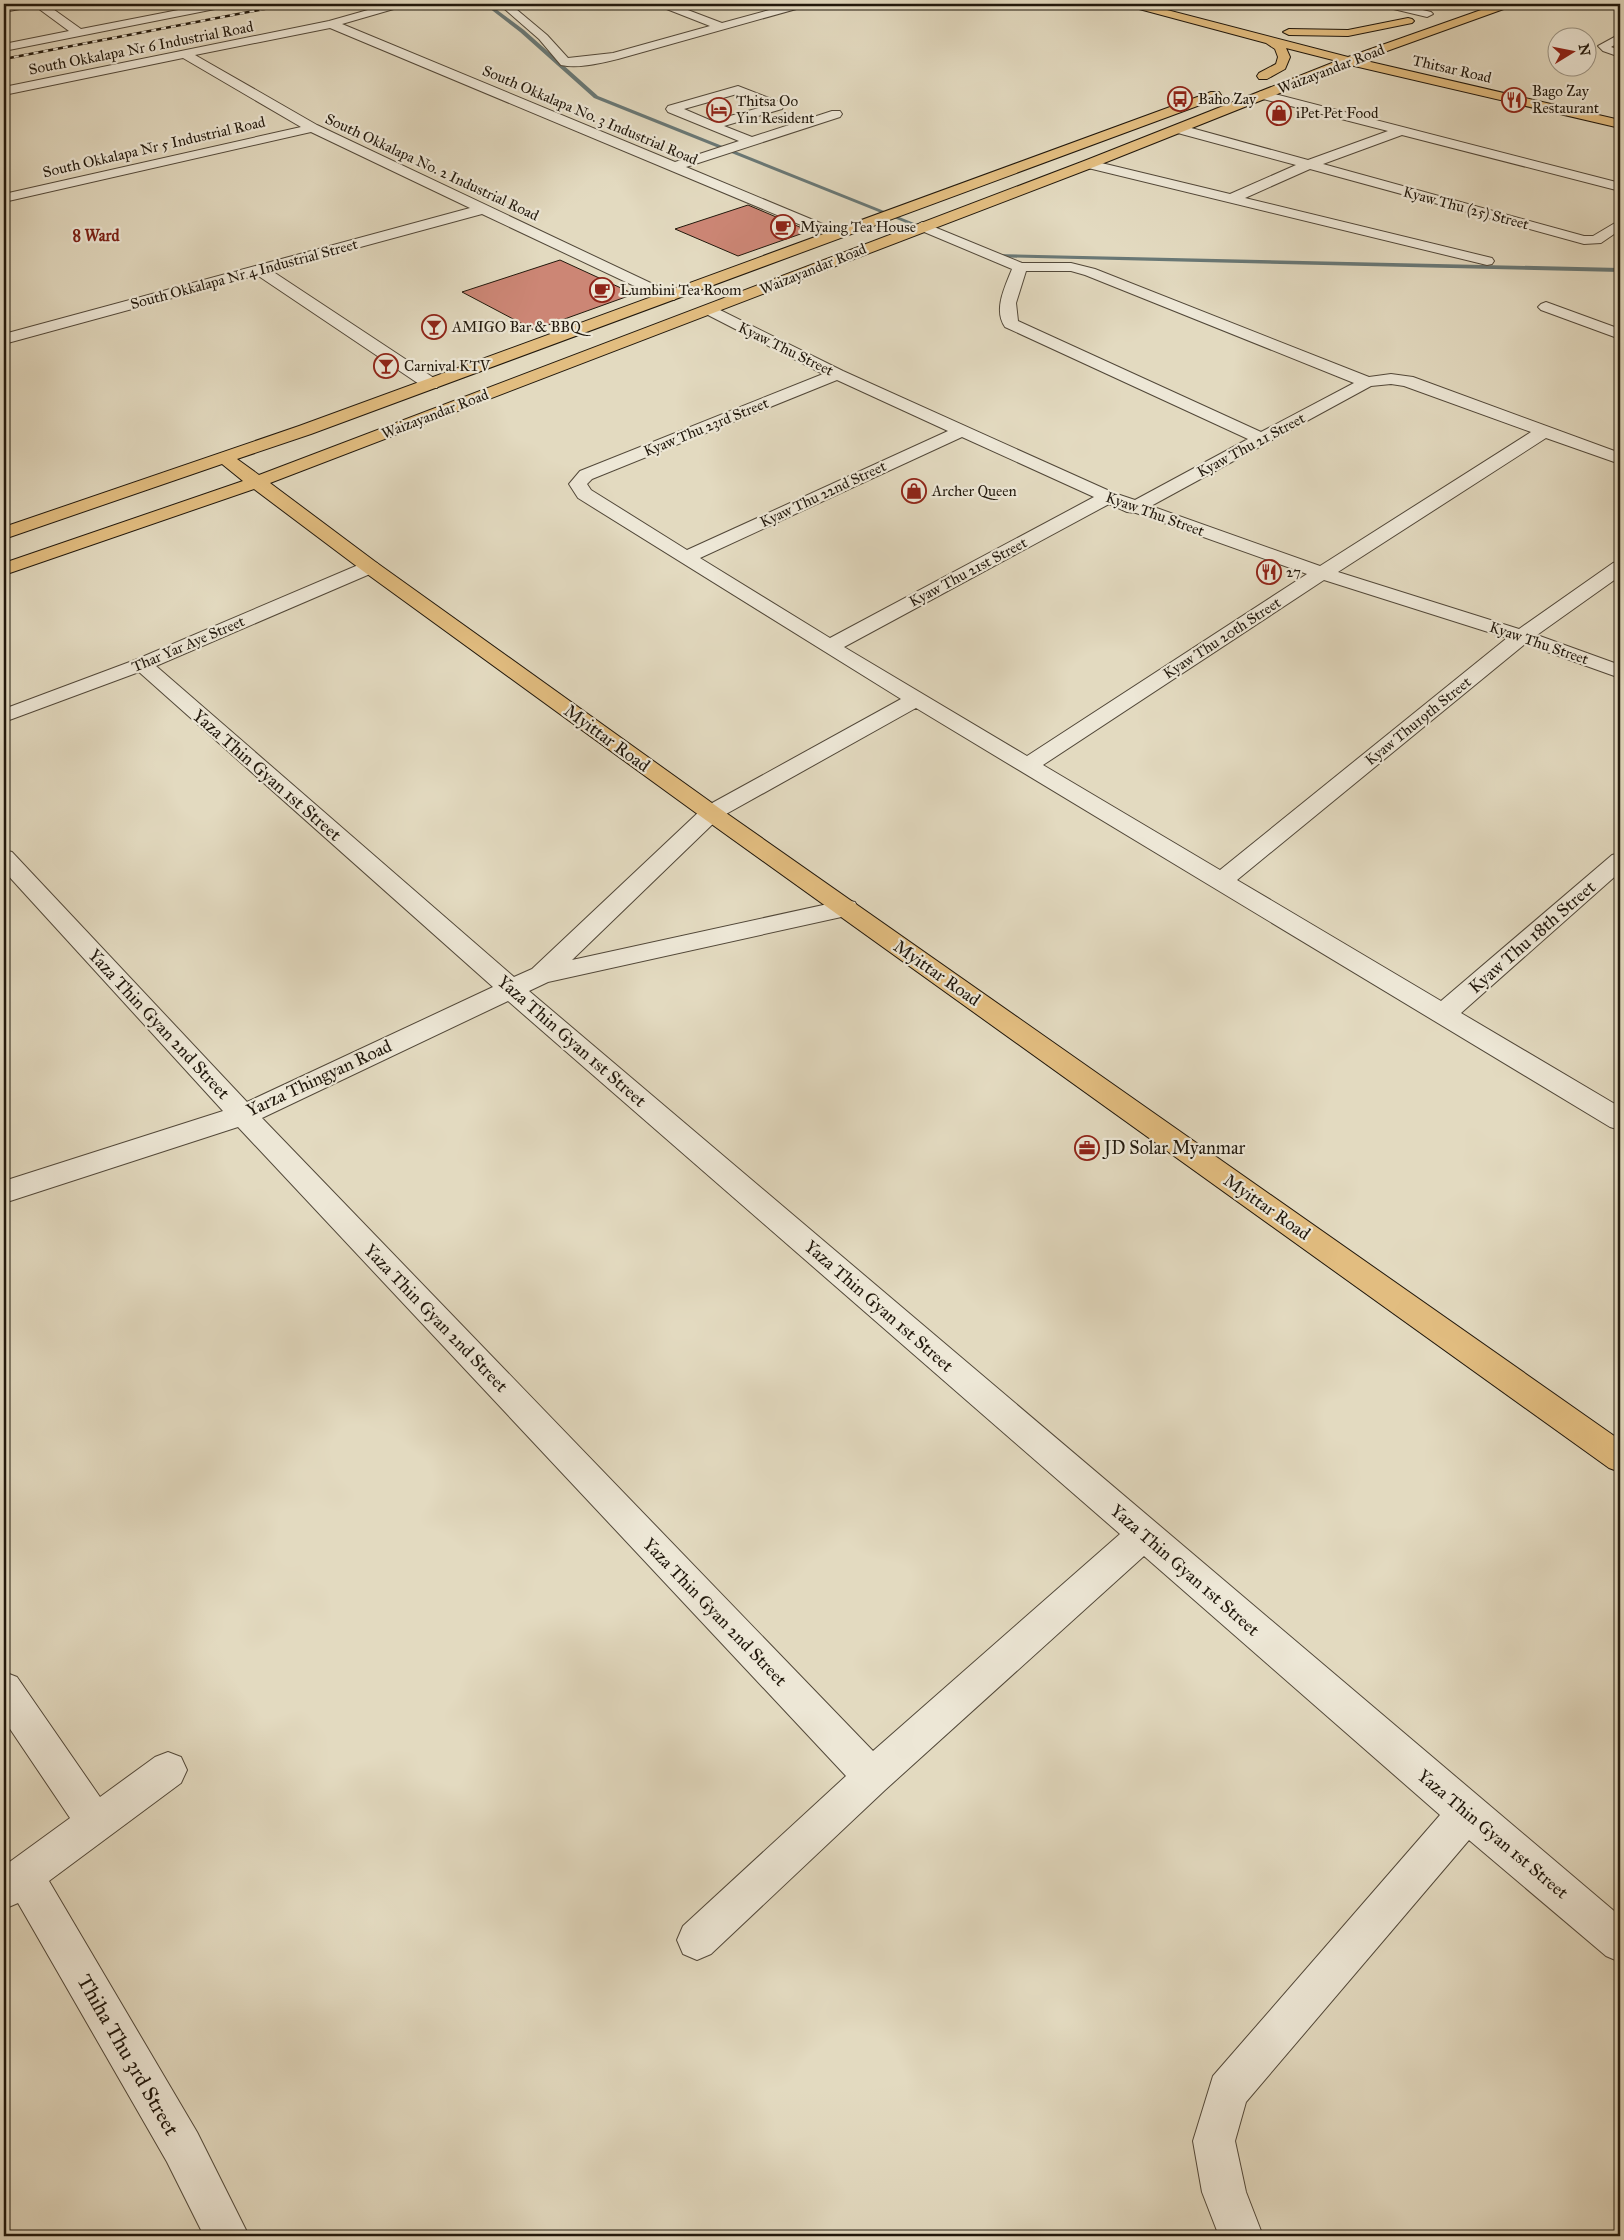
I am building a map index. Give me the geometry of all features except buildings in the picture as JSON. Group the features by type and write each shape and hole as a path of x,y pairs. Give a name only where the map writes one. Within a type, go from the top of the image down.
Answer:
{"main road":[{"name":"Thitsar Road","path":"1132,4 1272,34 1323,54 1349,61 1620,124"},
{"path":"1176,4 1258,24"},
{"name":"Waizayandar Road","path":"4,570 257,482 709,310 922,226 1089,164 1349,61 1508,4"},
{"name":"Waizayandar Road","path":"1245,83 1323,54 1350,47 1432,12"},
{"path":"1289,32 1348,33 1408,21"},
{"path":"1413,52 1414,44 1440,27"},
{"name":"Thitsar Road","path":"1272,34 1289,32 1392,57"},
{"path":"1263,76 1281,66 1284,57 1272,34"},
{"path":"1292,84 1360,72 1392,73 1411,76"},
{"name":"Waizayandar Road","path":"4,533 226,459 1227,90"},
{"path":"1006,172 1036,183"},
{"name":"Myittar Road","path":"226,459 370,567 711,813 1620,1458"}],"street":[{"path":"4,9 32,4"},
{"path":"4,47 225,4"},
{"name":"South Okkalapa Nr 6 Industrial Road","path":"4,91 331,24 400,4"},
{"path":"504,4 544,37 565,62 587,61 614,56 803,4"},
{"path":"663,4 720,26"},
{"path":"1385,4 1432,12"},
{"path":"42,6 61,5"},
{"path":"42,6 78,32"},
{"name":"South Okkalapa No. 3 Industrial Road","path":"331,24 837,235"},
{"path":"1620,37 1604,46 1607,50 1620,54"},
{"name":"South Okkalapa No. 2 Industrial Road","path":"186,55 312,128 669,297"},
{"path":"712,125 778,106 738,90 672,109 752,142"},
{"path":"1263,95 1620,187"},
{"path":"674,167 836,114"},
{"name":"South Okkalapa Nr 5 Industrial Road","path":"4,198 312,128"},
{"name":"Kyaw Thu (25) Street","path":"1178,129 1584,240 1596,240 1620,224"},
{"path":"1231,198 1308,164 1400,131"},
{"path":"1089,164 1487,261"},
{"name":"South Okkalapa Nr 4 Industrial Street","path":"4,339 484,209"},
{"path":"922,226 1020,267 1072,267 1090,272 1367,382 1391,379 1407,381 1620,459"},
{"path":"1020,267 1010,297 1007,317 1011,324 1261,439"},
{"path":"260,270 432,384"},
{"path":"1546,307 1620,334"},
{"name":"Kyaw Thu Street","path":"709,310 837,374 960,432 1134,508 1322,573 1522,636 1620,672"},
{"name":"Kyaw Thu 23rd Street","path":"687,557 584,494 578,484 586,476 837,374"},
{"name":"Kyaw Thu 21 Street","path":"1134,508 1367,382"},
{"name":"Kyaw Thu 20th Street","path":"1027,766 1322,573 1545,431"},
{"name":"Kyaw Thu 22nd Street","path":"687,557 960,432"},
{"name":"Kyaw Thu 21st Street","path":"829,647 1108,497"},
{"path":"687,557 829,647 1444,1013 1620,1120"},
{"name":"Kyaw Thu19th Street","path":"1221,881 1522,636 1620,566"},
{"name":"Thar Yar Aye Street","path":"4,716 142,664 370,567"},
{"name":"Yaza Thin Gyan 1st Street","path":"142,664 510,988 1467,1813 1620,1942"},
{"path":"541,975 711,813 916,699"},
{"name":"Yaza Thin Gyan 2nd Street","path":"4,857 243,1114 872,1777"},
{"name":"Kyaw Thu 18th Street","path":"1444,1013 1620,860"},
{"path":"541,975 846,908"},
{"name":"Yarza Thingyan Road","path":"4,1192 243,1114 541,975"},
{"path":"697,1940 872,1777 1144,1534"},
{"path":"4,1689 96,1823"},
{"path":"14,1883 168,1770"},
{"path":"1241,2236 1224,2192 1214,2141 1228,2091 1467,1813"},
{"name":"Thiha Thu 3rd Street","path":"14,1883 182,2147 227,2236"}],"waterway":[{"path":"486,4 522,31 596,97 931,231"},
{"path":"993,256 1620,270"}],"railway":[{"path":"4,59 290,4"}],"place":[{"name":"Baho Zay","path":"1180,99"},
{"name":"Bago Zay Restaurant","path":"1514,100"},
{"name":"Thitsa Oo Yin Resident","path":"719,110"},
{"name":"iPet Pet Food","path":"1279,113"},
{"name":"Myaing Tea House","path":"783,227"},
{"name":"Lumbini Tea Room","path":"602,290"},
{"name":"AMIGO Bar & BBQ","path":"434,327"},
{"name":"Carnival KTV","path":"386,366"},
{"name":"Archer Queen","path":"914,491"},
{"name":"27","path":"1269,572"},
{"name":"JD Solar Myanmar","path":"1087,1148"}],"district":[{"name":"8 Ward","path":"96,235"}]}
